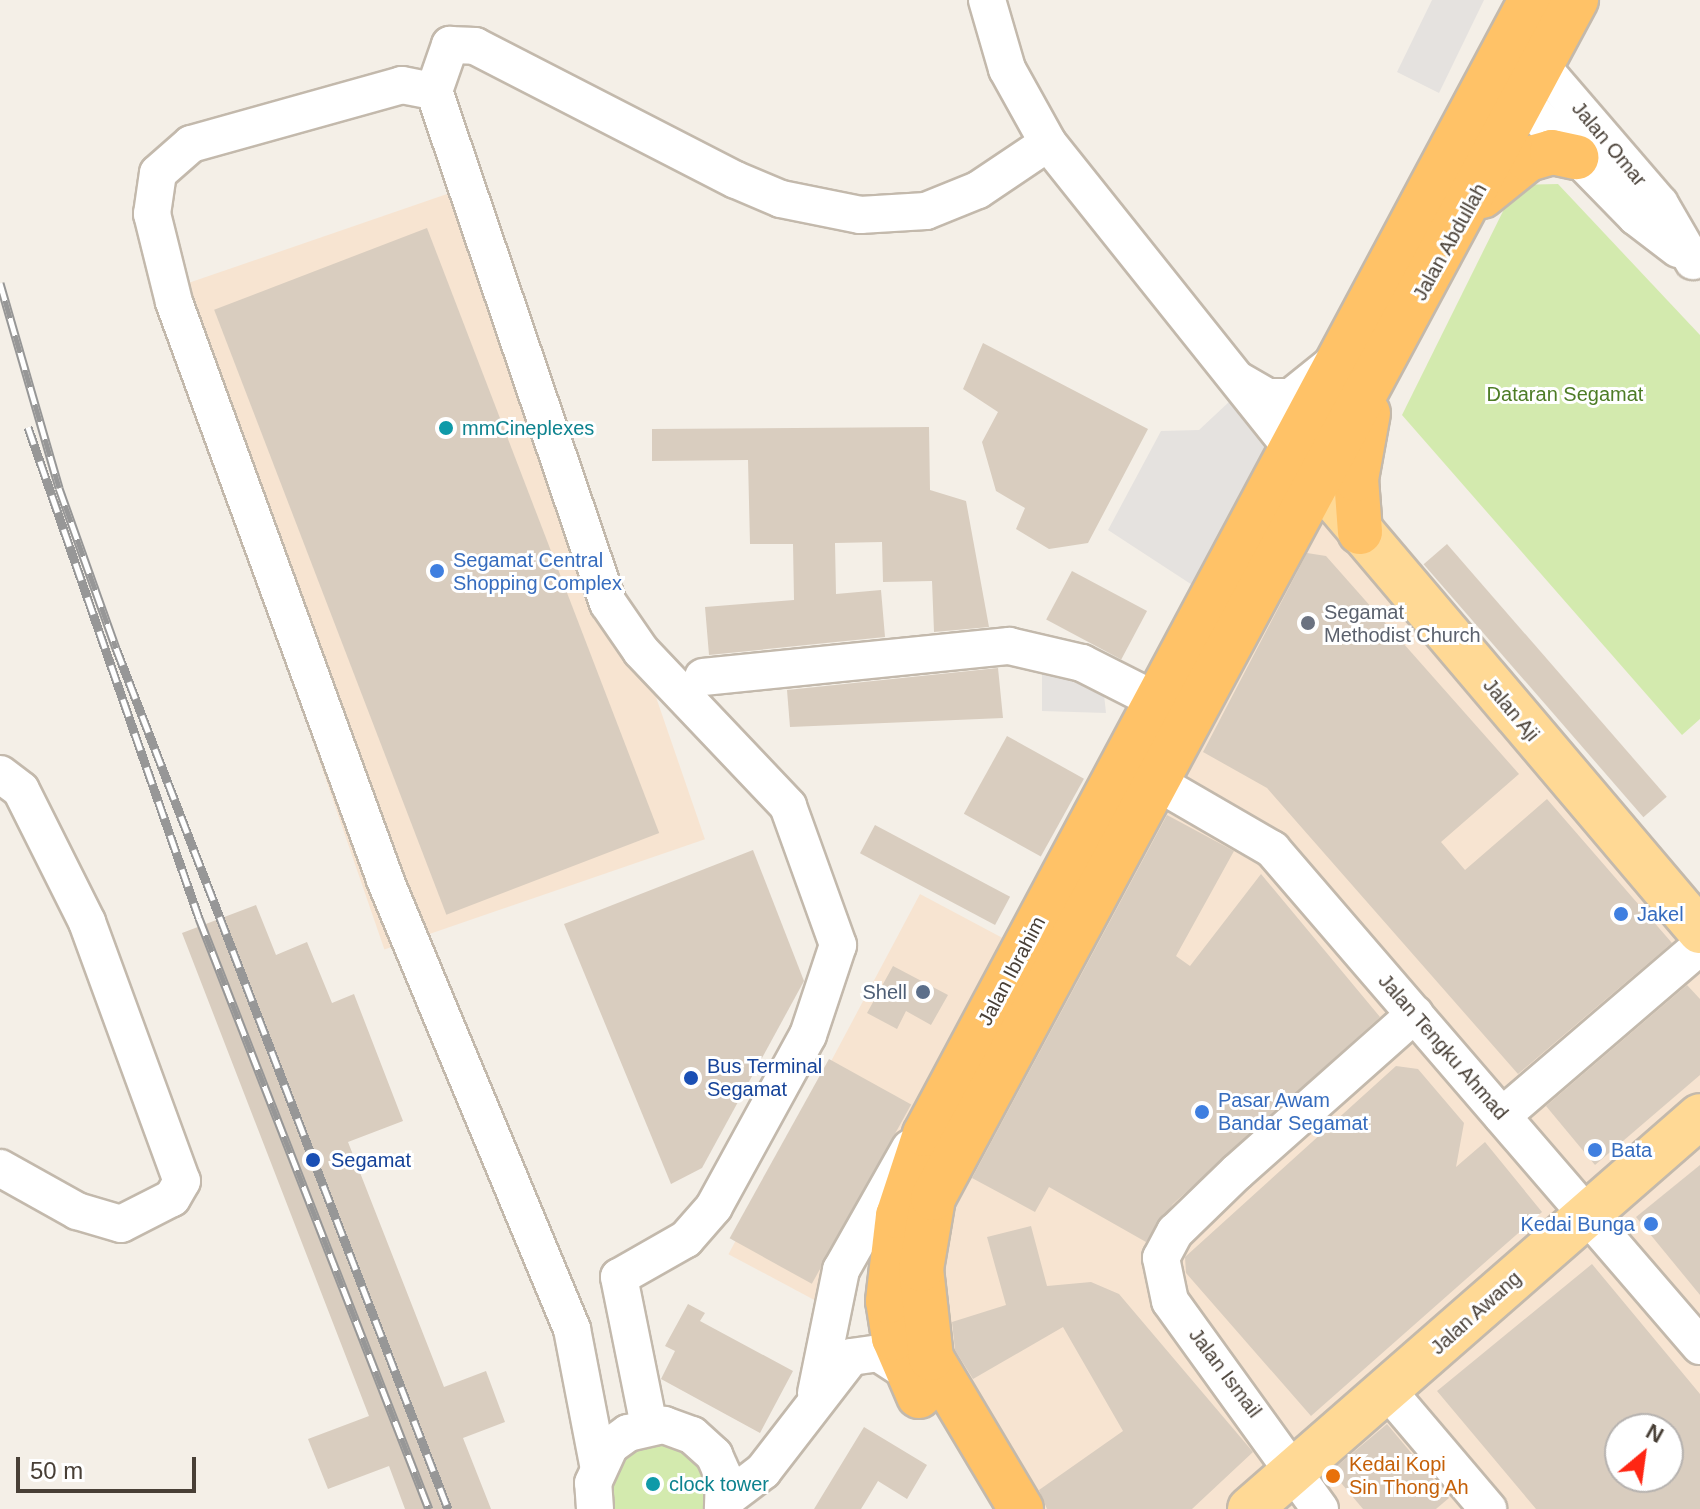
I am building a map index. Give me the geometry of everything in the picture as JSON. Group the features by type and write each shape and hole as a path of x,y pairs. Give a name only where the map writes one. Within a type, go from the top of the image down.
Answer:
{"highway":[{"name":"Jalan Abdullah","path":"1305,465 1521,55 1576,0"},
{"name":"Jalan Abdullah","path":"1366,353 1468,209 1521,55"},
{"path":"1468,209 1528,159 1552,152 1576,157"},
{"path":"1360,532 1356,479 1366,353"},
{"name":"Jalan Ibrahim","path":"991,1509 906,1371 894,1338 889,1264 925,1134 1159,702 1305,465"},
{"name":"Jalan Ibrahim","path":"1021,1509 931,1358 922,1303 924,1236 944,1168 1158,783 1305,465"}],"main road":[{"name":"Jalan Aji","path":"1305,465 1700,931"},
{"name":"Jalan Awang","path":"1250,1509 1700,1116"}],"street":[{"path":"987,0 1007,69 1048,143 1305,465"},
{"path":"649,1426 619,1277 686,1239 714,1207 808,1035 838,945 788,806 641,651 608,603 434,91 450,45 475,46 736,180 781,199 860,215 926,211 978,190 1048,143"},
{"name":"Jalan Omar","path":"1521,55 1576,157 1697,265"},
{"name":"Jalan Omar","path":"1521,55 1660,204 1697,265"},
{"path":"434,91 402,85 191,144 158,173 152,214 174,302 385,879 572,1329 598,1464 595,1509"},
{"path":"1229,373 1268,397 1291,397 1366,353"},
{"path":"703,677 1009,646 1082,663 1159,702"},
{"path":"0,774 21,790 87,922 182,1181 172,1198 121,1224 77,1211 0,1168"},
{"name":"Jalan Tengku Ahmad","path":"1158,783 1261,838 1700,1346"},
{"path":"1502,1116 1700,946"},
{"name":"Jalan Ismail","path":"1320,1509 1170,1301 1159,1269 1175,1232 1415,1014"},
{"path":"816,1393 841,1270 891,1176 925,1134"},
{"path":"598,1464 628,1433 649,1426 679,1428 714,1455 724,1505 763,1471 816,1393 841,1365 865,1353 906,1371"},
{"path":"1388,1391 1488,1509"},
{"path":"714,1455 780,1444"}],"shaded area":[{"path":"1432,0 1484,0 1439,93 1397,72"},
{"name":"Segamat Central Shopping Complex","path":"479,183 705,839 384,950 158,293"},
{"path":"1230,401 1273,457 1203,592 1108,530 1161,431 1199,430"},
{"path":"1318,507 1700,953 1700,1509 1040,1509 956,1383 937,1298 958,1170"},
{"path":"1042,665 1103,685 1106,713 1042,711"},
{"path":"920,894 1009,941 818,1302 728,1254"}],"green space":[{"name":"Dataran Segamat","path":"1558,184 1700,335 1700,719 1682,735 1402,415 1516,185"},
{"path":"659,1442 696,1460 707,1484 704,1509 611,1509 614,1468 633,1448"}],"building":[{"name":"Segamat Central Shopping Complex","path":"427,228 659,833 446,915 214,310"},
{"path":"983,343 1148,429 1088,543 1049,549 1016,529 1025,508 996,491 982,442 998,412 963,389"},
{"path":"929,427 930,490 966,501 989,627 934,632 932,581 883,582 882,542 835,543 836,594 881,590 885,637 709,655 705,607 794,600 793,544 750,544 748,460 652,461 652,429"},
{"path":"1447,544 1667,797 1643,817 1424,564"},
{"path":"1307,553 1326,556 1519,774 1441,842 1465,870 1547,799 1672,943 1518,1074 1267,788 1203,752"},
{"path":"1072,571 1147,611 1121,659 1046,620"},
{"path":"998,668 1003,718 790,727 787,690"},
{"path":"1007,736 1084,779 1041,857 964,814"},
{"path":"1167,815 1234,851 1176,956 1190,966 1261,874 1380,1017 1173,1204 1146,1242 1049,1187 1035,1212 972,1178"},
{"path":"875,825 1010,897 995,925 860,853"},
{"name":"Bus Terminal Segamat","path":"753,850 804,981 702,1168 671,1184 564,924"},
{"name":"Segamat","path":"256,905 276,955 307,942 332,1003 354,994 403,1121 348,1142 444,1387 486,1371 505,1422 463,1438 491,1509 405,1509 389,1466 328,1489 308,1439 369,1416 182,933"},
{"path":"893,966 948,995 931,1025 906,1011 897,1029 867,1013"},
{"path":"1687,985 1700,999 1700,1075 1595,1165 1546,1106"},
{"path":"829,1059 911,1105 812,1284 730,1238"},
{"path":"1396,1066 1418,1069 1464,1123 1456,1167 1485,1142 1542,1212 1311,1416 1186,1273 1185,1257"},
{"path":"1700,1165 1700,1295 1636,1217"},
{"path":"1031,1226 1047,1286 1091,1282 1119,1294 1253,1452 1192,1509 1047,1509 1039,1490 1123,1431 1063,1327 973,1379 955,1350 952,1322 1006,1305 987,1237"},
{"path":"1592,1264 1700,1394 1700,1509 1536,1509 1437,1391"},
{"path":"688,1304 705,1313 700,1321 793,1371 760,1433 661,1379 675,1351 665,1346"},
{"path":"1387,1424 1449,1498 1436,1509 1363,1509 1331,1471"},
{"path":"864,1427 927,1465 907,1499 878,1481 861,1509 814,1509"}],"railway":[{"path":"0,283 59,488 116,648 448,1509"},
{"path":"28,427 199,918 429,1509"}],"place":[{"name":"mmCineplexes","path":"446,428"},
{"name":"Segamat Central Shopping Complex","path":"437,571"},
{"name":"Segamat Methodist Church","path":"1308,623"},
{"name":"Jakel","path":"1621,914"},
{"name":"Shell","path":"923,992"},
{"name":"Bus Terminal Segamat","path":"691,1078"},
{"name":"Pasar Awam Bandar Segamat","path":"1202,1112"},
{"name":"Bata","path":"1595,1150"},
{"name":"Segamat","path":"313,1160"},
{"name":"Kedai Bunga","path":"1651,1224"},
{"name":"Kedai Kopi Sin Thong Ah","path":"1333,1476"},
{"name":"clock tower","path":"653,1484"}]}
